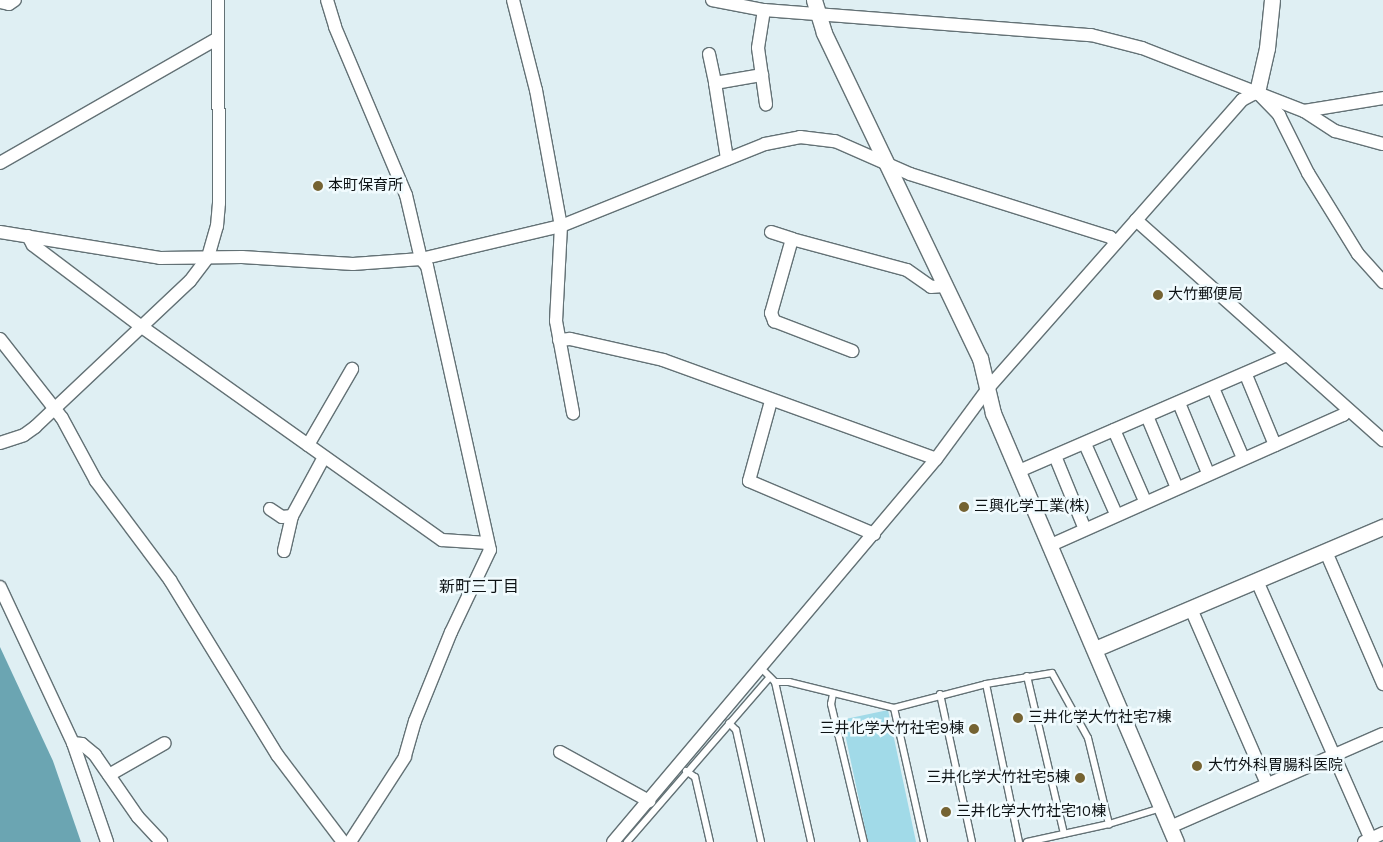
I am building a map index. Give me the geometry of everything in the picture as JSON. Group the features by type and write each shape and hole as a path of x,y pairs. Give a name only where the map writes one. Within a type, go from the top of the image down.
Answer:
{"street":[{"path":"0,2 9,4 15,0"},
{"path":"0,443 24,435 55,408 190,281 208,257 217,226 218,203 218,0"},
{"path":"327,0 334,28 406,195 420,259 427,266 490,550 451,632 415,721 405,757 350,842"},
{"path":"513,0 536,90 560,226 556,321 573,413"},
{"path":"712,0 764,10 815,7 1091,35 1124,42 1304,111 1335,131 1383,144"},
{"path":"621,841 649,801 768,676 874,534 936,459 989,387 1242,100 1256,92 1269,32 1272,0"},
{"path":"815,7 884,160 980,358 989,387 993,413 1176,842"},
{"path":"764,10 758,48 766,104"},
{"path":"0,164 218,38"},
{"path":"709,54 726,159"},
{"path":"715,83 762,75"},
{"path":"1256,92 1280,115 1308,173 1358,254 1383,282"},
{"path":"1304,111 1383,98"},
{"path":"0,232 142,257 208,257 353,264 420,259 560,226 765,144 800,137 835,140 884,160 910,174 1110,237 1116,242"},
{"path":"1136,220 1383,440"},
{"path":"771,232 907,270 931,287 944,286"},
{"path":"28,236 33,246 142,327 442,540 488,543"},
{"path":"792,239 771,312 774,321 852,351"},
{"path":"0,339 55,408 96,481 170,580 278,756 343,842"},
{"path":"560,340 570,339 663,360 771,401 936,459"},
{"path":"1019,471 1246,375 1287,355"},
{"path":"308,445 352,368"},
{"path":"1246,375 1275,445"},
{"path":"1213,388 1243,458"},
{"path":"771,401 749,481 874,534"},
{"path":"1179,403 1208,473"},
{"path":"1050,544 1084,527 1343,415 1348,410"},
{"path":"1147,416 1177,488"},
{"path":"1114,430 1145,501"},
{"path":"1084,444 1116,514"},
{"path":"1055,456 1084,527"},
{"path":"284,551 292,516 324,457"},
{"path":"270,509 282,517 292,516"},
{"path":"1095,649 1383,527"},
{"path":"1326,552 1383,684"},
{"path":"1257,582 1333,755 1367,840 1383,833"},
{"path":"0,587 73,743 107,842"},
{"path":"1191,609 1267,784"},
{"path":"1170,827 1383,734"},
{"path":"73,743 82,744 95,755 161,842"},
{"path":"109,775 165,743"},
{"path":"560,752 649,801"}],"lane":[{"path":"768,676 894,708 940,694 1027,676 1052,673 1088,738 1109,824"},
{"path":"621,841 729,723 768,676"},
{"path":"768,676 811,842"},
{"path":"1027,676 1064,834"},
{"path":"986,684 1019,842"},
{"path":"833,694 831,704 864,842"},
{"path":"940,694 972,842"},
{"path":"894,708 924,842"},
{"path":"729,723 736,730 761,842"},
{"path":"686,771 695,777 710,842"},
{"path":"1027,842 1109,824 1162,808"}],"shaded area":[{"path":"0,647 53,761 81,842 0,842"},
{"path":"888,710 916,842 868,842 842,720"}],"place":[{"name":"本町保育所","path":"318,186"},
{"name":"大竹郵便局","path":"1158,295"},
{"name":"三興化学工業(株)","path":"964,507"},
{"name":"三井化学大竹社宅7棟","path":"1018,718"},
{"name":"三井化学大竹社宅9棟","path":"974,729"},
{"name":"大竹外科胃腸科医院","path":"1197,766"},
{"name":"三井化学大竹社宅5棟","path":"1080,778"},
{"name":"三井化学大竹社宅10棟","path":"946,812"}],"district":[{"name":"新町三丁目","path":"479,587"}]}
